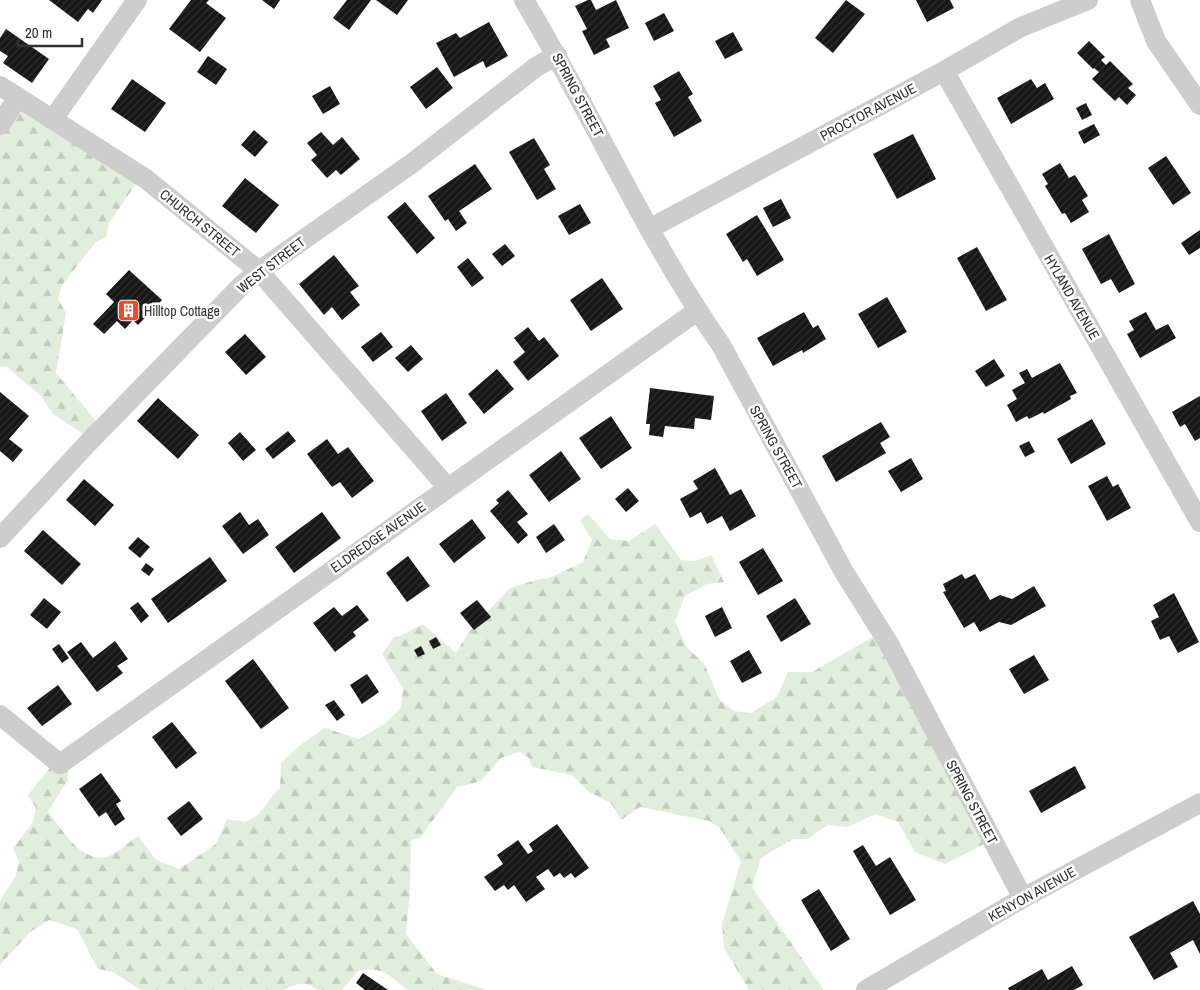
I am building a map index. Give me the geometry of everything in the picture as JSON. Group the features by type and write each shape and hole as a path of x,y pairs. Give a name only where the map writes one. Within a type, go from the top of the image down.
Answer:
{"street":[{"path":"53,119 137,0"},
{"name":"SPRING STREET","path":"524,0 557,55 649,229 697,311 721,345 844,572 889,644 1023,898"},
{"name":"PROCTOR AVENUE","path":"649,229 944,71 1021,27 1088,0"},
{"path":"1140,0 1156,41 1200,105"},
{"name":"WEST STREET","path":"0,538 242,285 411,164 536,67 557,55"},
{"name":"HYLAND AVENUE","path":"944,71 1200,522"},
{"name":"CHURCH STREET","path":"0,86 146,179 259,271 448,488"},
{"path":"0,125 18,97"},
{"name":"ELDREDGE AVENUE","path":"0,714 60,764 697,311"},
{"name":"KENYON AVENUE","path":"866,990 1023,898 1200,803"}],"green space":[{"path":"17,100 142,175 109,223 106,237 95,243 62,285 58,299 66,313 56,373 102,428 92,440 53,414 41,396 7,367 0,366 0,127"},
{"path":"588,514 610,539 629,541 655,524 681,560 695,561 711,555 724,582 707,584 685,596 675,621 687,648 704,663 719,699 734,711 751,713 777,697 788,672 812,672 878,634 992,840 945,864 915,852 898,822 875,814 848,827 828,825 807,839 793,839 761,858 752,887 824,990 749,990 724,948 722,924 741,862 720,828 709,821 640,807 621,820 611,803 589,792 572,775 532,767 529,758 520,752 501,758 481,781 457,787 420,838 411,840 410,889 406,934 437,974 487,990 407,990 385,973 367,970 358,971 342,990 317,990 309,985 300,984 284,990 140,990 113,972 98,969 77,929 49,920 30,932 0,965 0,901 16,875 19,861 13,848 33,822 36,808 28,795 54,763 68,764 68,780 48,811 65,834 80,849 97,857 106,857 118,851 138,836 156,860 179,869 216,844 227,819 245,822 258,815 278,789 280,790 281,763 300,745 325,728 359,739 383,725 401,708 403,688 382,654 394,637 400,636 423,624 456,653 473,625 509,589 543,578 547,579 583,562 592,540 580,520"}],"building":[{"path":"49,0 102,0 93,13 88,9 78,22"},
{"path":"191,0 209,0 206,3 226,18 200,52 169,29"},
{"path":"262,0 280,0 274,9"},
{"path":"347,0 371,0 349,30 333,18"},
{"path":"376,0 408,0 397,15"},
{"path":"591,0 596,10 616,0 629,28 606,39 610,47 594,55 582,31 587,29 575,6"},
{"path":"846,0 865,14 833,53 815,38"},
{"path":"916,0 950,0 954,8 927,22"},
{"path":"664,13 674,31 654,41 645,23"},
{"path":"489,22 508,56 486,68 483,61 454,77 436,43 456,33 460,38"},
{"path":"6,29 49,59 32,83 3,63 8,56 0,51 0,38"},
{"path":"733,32 743,50 725,59 715,41"},
{"path":"1089,41 1105,57 1101,60 1106,65 1110,61 1133,84 1128,88 1136,95 1127,105 1119,97 1115,101 1092,79 1099,72 1093,69 1077,53"},
{"path":"208,56 227,69 216,85 197,72"},
{"path":"437,67 453,88 426,109 410,87"},
{"path":"679,71 693,94 688,97 702,121 674,137 655,103 661,100 653,86"},
{"path":"132,79 166,103 145,132 111,109"},
{"path":"1031,79 1037,88 1045,83 1054,99 1011,124 997,98"},
{"path":"330,86 340,104 323,114 312,96"},
{"path":"1086,103 1092,115 1082,120 1076,108"},
{"path":"1094,124 1100,135 1084,144 1078,132"},
{"path":"254,130 268,142 255,157 241,145"},
{"path":"321,132 333,145 342,137 360,159 341,175 336,170 327,178 311,160 317,155 307,143"},
{"path":"913,134 936,179 897,199 873,154"},
{"path":"534,138 550,165 544,169 556,189 537,200 509,152"},
{"path":"1166,156 1191,193 1173,205 1148,168"},
{"path":"1060,163 1069,178 1075,175 1088,196 1082,200 1089,212 1071,223 1065,213 1062,214 1045,186 1048,184 1042,174"},
{"path":"475,164 492,189 459,211 467,223 456,231 448,219 445,221 428,196"},
{"path":"245,178 279,205 256,233 222,206"},
{"path":"781,199 791,218 773,227 763,208"},
{"path":"405,202 435,238 417,254 387,217"},
{"path":"580,204 591,223 569,235 558,216"},
{"path":"757,215 784,260 757,276 747,259 743,262 726,234"},
{"path":"1200,230 1200,248 1189,255 1181,243"},
{"path":"1109,234 1135,284 1119,293 1111,279 1101,284 1082,249"},
{"path":"505,244 515,256 502,266 492,254"},
{"path":"977,247 1007,300 986,311 957,258"},
{"path":"334,255 359,286 350,292 360,305 342,320 332,307 324,315 299,284"},
{"path":"468,258 484,278 472,287 457,267"},
{"name":"Hilltop Cottage","path":"129,270 162,300 138,325 133,320 125,329 117,321 104,334 93,324 114,302 106,294"},
{"path":"602,278 623,309 591,331 570,300"},
{"path":"887,297 907,332 878,348 858,314"},
{"path":"804,312 813,328 818,325 826,339 803,353 802,350 773,366 757,338"},
{"path":"1146,312 1156,330 1168,324 1176,338 1140,358 1127,334 1134,330 1129,321"},
{"path":"528,327 539,341 544,337 559,356 528,381 513,362 525,352 514,338"},
{"path":"381,332 393,347 373,362 361,347"},
{"path":"245,334 266,357 246,375 225,352"},
{"path":"411,345 423,359 408,372 395,358"},
{"path":"994,359 1005,376 986,387 975,371"},
{"path":"1060,363 1077,393 1070,396 1071,399 1044,414 1043,412 1029,419 1027,416 1016,422 1007,405 1017,399 1012,390 1025,383 1019,373 1027,369 1032,378"},
{"path":"497,369 514,389 484,414 468,394"},
{"path":"650,388 714,396 711,420 695,418 694,429 665,426 663,437 649,435 650,424 646,424"},
{"path":"0,392 29,416 9,439 23,450 13,462 0,451"},
{"path":"446,393 467,423 442,441 421,411"},
{"path":"1200,396 1200,438 1195,441 1185,424 1180,427 1172,412"},
{"path":"158,398 199,435 178,459 137,421"},
{"path":"611,416 632,448 601,469 579,438"},
{"path":"1092,419 1106,444 1071,464 1057,439"},
{"path":"881,422 890,437 880,443 886,453 836,482 822,456"},
{"path":"288,431 296,441 273,459 265,449"},
{"path":"240,432 256,450 243,461 228,443"},
{"path":"327,439 338,454 348,447 374,481 352,498 340,482 332,487 307,454"},
{"path":"1029,441 1035,452 1025,457 1019,446"},
{"path":"561,451 581,479 549,502 529,475"},
{"path":"911,458 923,479 901,492 888,471"},
{"path":"715,468 730,495 741,489 756,516 730,531 722,516 707,524 701,512 690,518 680,499 698,489 693,481"},
{"path":"1107,476 1113,487 1118,484 1131,508 1107,521 1088,486"},
{"path":"84,479 114,505 95,526 66,500"},
{"path":"628,488 639,501 626,512 615,499"},
{"path":"508,490 528,514 517,522 528,535 518,544 490,511 499,503 496,500"},
{"path":"240,512 249,525 258,519 269,535 243,554 222,526"},
{"path":"322,512 341,538 294,573 275,547"},
{"path":"472,519 486,538 454,563 439,544"},
{"path":"554,524 565,540 546,553 536,537"},
{"path":"43,530 81,564 62,585 24,551"},
{"path":"138,537 150,547 140,558 128,548"},
{"path":"763,548 783,581 758,595 739,562"},
{"path":"408,556 430,586 407,602 386,573"},
{"path":"210,557 227,581 168,623 151,599"},
{"path":"146,563 154,569 149,576 141,570"},
{"path":"962,574 965,579 975,574 990,600 1000,595 1012,599 1034,586 1046,606 1011,625 999,622 980,632 974,622 964,628 943,592 946,591 943,584"},
{"path":"1174,593 1199,642 1178,653 1169,636 1160,640 1151,621 1159,617 1153,605"},
{"path":"44,598 61,612 47,629 30,615"},
{"path":"795,598 811,624 781,642 766,616"},
{"path":"477,600 491,617 474,630 460,613"},
{"path":"138,602 149,616 141,623 130,608"},
{"path":"357,605 369,620 353,632 356,636 335,652 313,623 334,607 342,616"},
{"path":"722,607 732,628 715,637 705,616"},
{"path":"436,637 441,645 433,649 429,641"},
{"path":"115,641 128,659 117,666 123,673 97,692 67,652 81,642 93,658"},
{"path":"59,644 69,658 62,663 52,649"},
{"path":"421,646 425,654 418,657 414,650"},
{"path":"749,650 762,673 742,683 730,661"},
{"path":"1034,655 1049,680 1024,694 1009,669"},
{"path":"253,659 289,708 261,729 225,681"},
{"path":"367,674 379,692 362,704 350,685"},
{"path":"58,685 72,704 42,726 27,708"},
{"path":"334,700 345,715 337,721 325,705"},
{"path":"172,722 197,753 176,769 152,737"},
{"path":"1075,766 1086,788 1041,813 1029,791"},
{"path":"101,773 121,801 116,804 125,819 115,826 106,812 99,817 79,789"},
{"path":"189,801 203,819 181,836 167,818"},
{"path":"557,824 589,868 575,878 571,873 564,878 560,873 554,877 548,869 536,877 545,889 526,902 514,885 508,890 504,885 495,891 484,877 503,864 497,855 518,840 528,854 533,851 529,844"},
{"path":"863,845 876,866 890,857 916,900 890,915 853,851"},
{"path":"819,889 850,939 831,951 801,900"},
{"path":"1193,901 1200,914 1200,954 1193,940 1170,953 1178,967 1154,980 1129,937"},
{"path":"1072,966 1083,985 1074,990 1009,990 1008,988 1042,969 1048,980"},
{"path":"363,973 388,990 365,990 356,983"}],"place":[{"name":"Hilltop Cottage","path":"128,311"}]}
